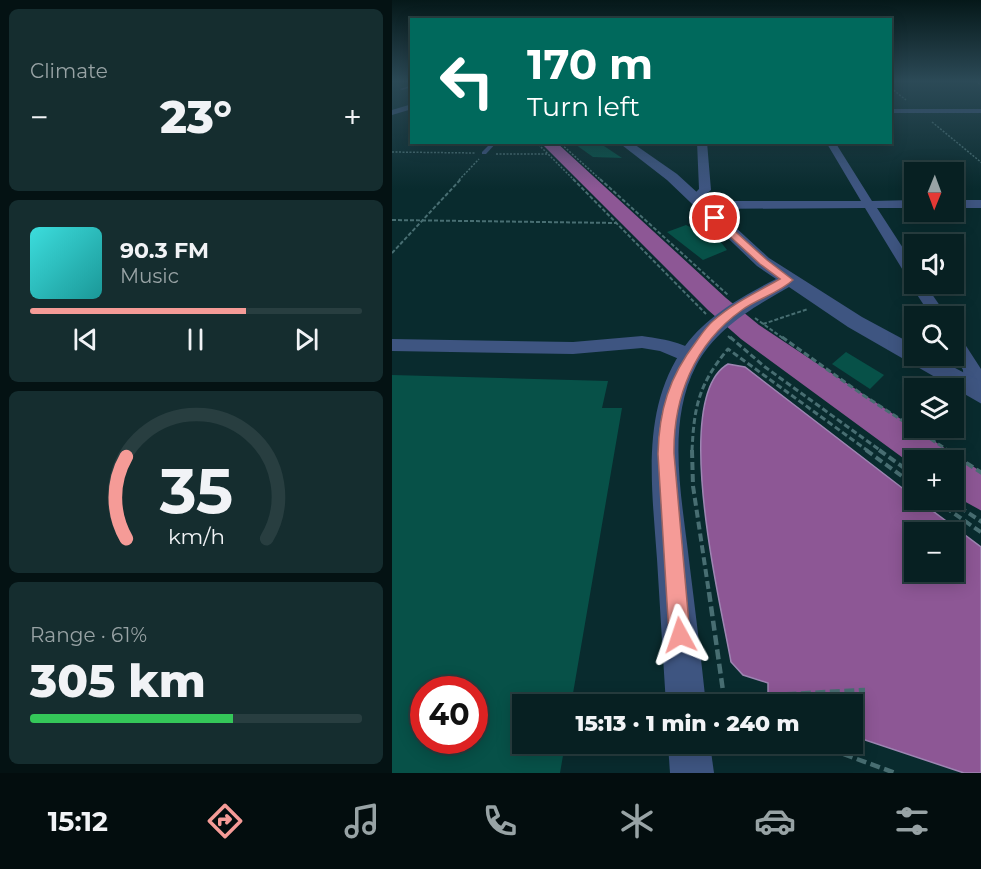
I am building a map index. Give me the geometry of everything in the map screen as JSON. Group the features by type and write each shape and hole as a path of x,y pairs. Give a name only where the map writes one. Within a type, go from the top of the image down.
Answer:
{"street":[{"path":"626,144 672,177 763,262 788,280 904,349"},
{"path":"698,202 706,190 702,144"},
{"path":"831,144 904,261"},
{"path":"698,202 904,204"},
{"path":"964,204 982,204"},
{"path":"685,694 668,496 666,435 671,403 684,366 729,315 788,280"},
{"path":"392,345 573,348 642,342 663,345 691,357"},
{"path":"964,356 972,369 978,392"},
{"path":"933,366 978,392"},
{"path":"690,754 692,773"}],"lane":[{"path":"484,153 493,144"}],"path":[{"path":"926,117 982,163"},
{"path":"538,144 616,223 729,315 763,324 854,389 982,473"},
{"path":"561,144 729,315 765,366 904,468"},
{"path":"392,152 548,154"},
{"path":"392,253 484,153"},
{"path":"392,220 616,223"},
{"path":"763,324 827,304"},
{"path":"724,694 691,464 696,411 708,373 715,360 728,349 904,478"},
{"path":"949,510 982,533"},
{"path":"964,510 982,522"},
{"path":"784,694 864,690"},
{"path":"843,754 895,773"}],"shaded area":[{"path":"728,364 745,367 904,489 904,510 931,510 947,522 904,522 904,582 964,582 964,534 981,547 981,773 964,773 863,739 863,694 768,694 768,683 743,675 731,662 710,551 704,504 701,458 703,416 711,384"}],"building":[{"path":"575,144 601,144 622,158 593,157"},
{"path":"686,225 690,227 696,225 720,241 727,250 703,260 667,232"},
{"path":"846,352 884,375 870,389 832,364"},
{"path":"392,375 608,381 602,408 622,408 573,694 512,694 512,754 563,754 560,773 392,773"}],"waterway":[{"path":"549,144 717,304 750,332 920,450"},
{"path":"964,481 982,493"}],"route":[{"path":"680,635 666,454 666,425 671,403 684,366 716,324 739,307 788,280 763,262 715,218"}]}
